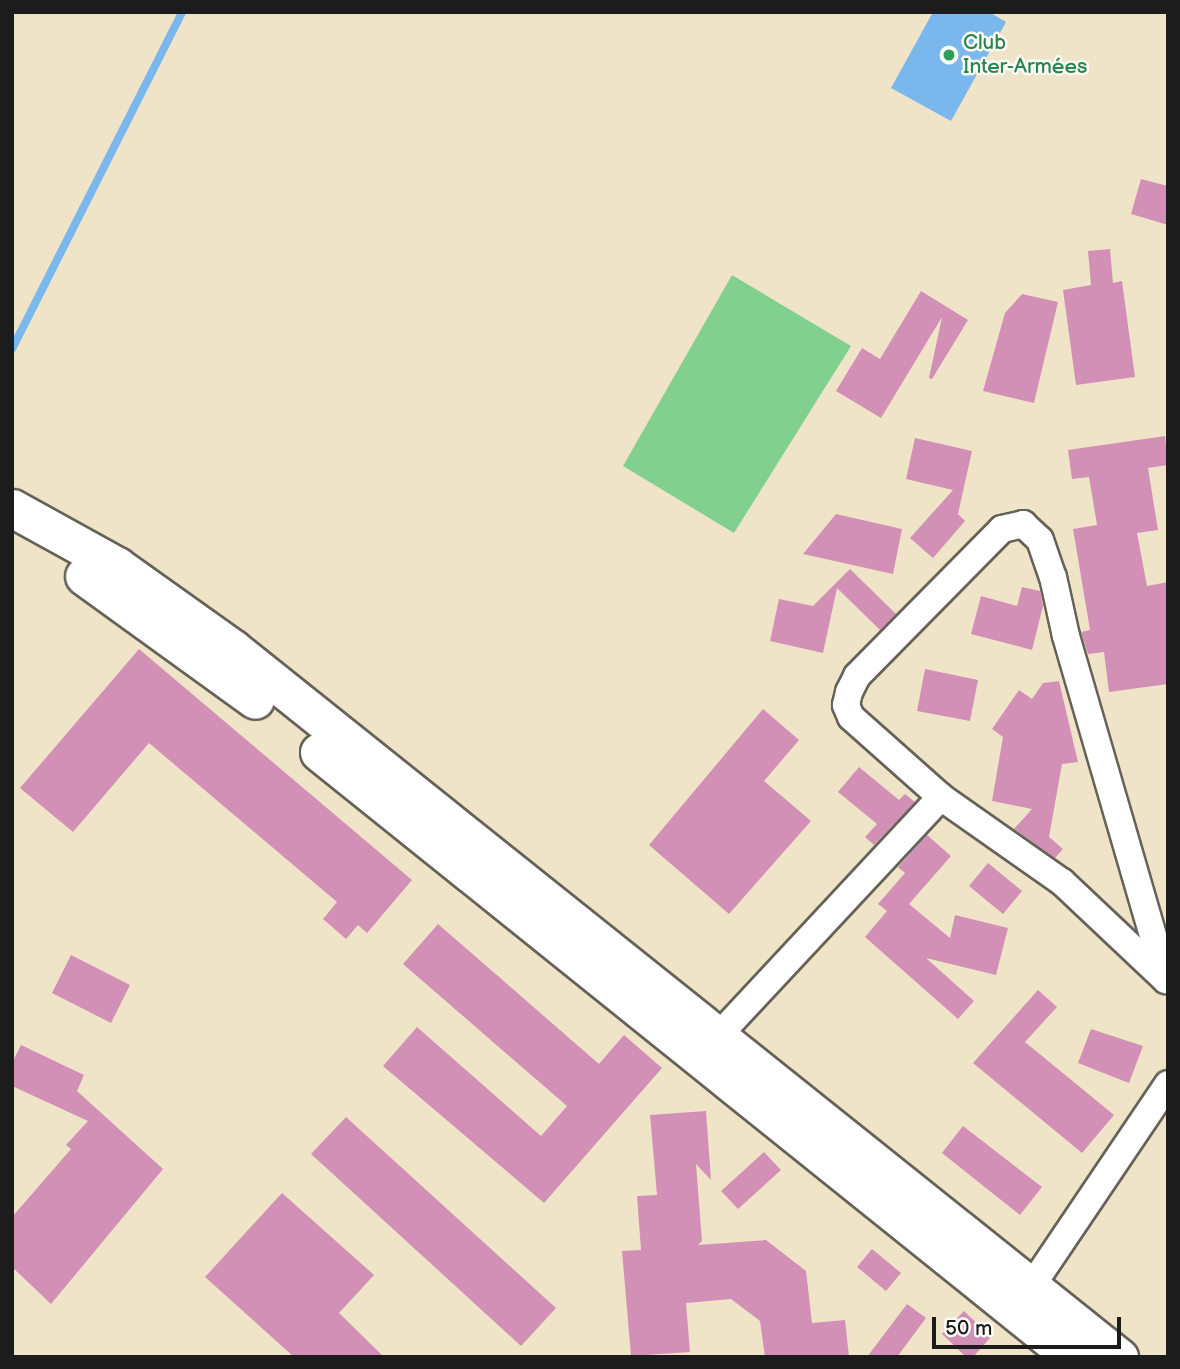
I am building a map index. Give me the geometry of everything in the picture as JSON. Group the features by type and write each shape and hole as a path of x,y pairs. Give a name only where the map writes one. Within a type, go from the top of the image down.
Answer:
{"main road":[{"path":"12,508 117,566 232,648 730,1058 1072,1357"},
{"path":"12,537 106,588 220,671 1033,1284 1119,1357"}],"street":[{"path":"1023,524 1040,540 1053,577 1066,636 1167,979 1062,882 941,797 851,717 846,705 857,676 1002,529 1023,524"},
{"path":"730,1058 941,797"},
{"path":"1033,1284 1168,1084"}],"green space":[{"path":"732,275 851,346 734,533 623,466"}],"water":[{"name":"Club Inter-Armées","path":"933,12 989,12 1006,22 951,121 891,88"}],"building":[{"path":"1141,179 1168,186 1168,225 1131,214"},
{"path":"1110,249 1113,283 1122,281 1135,377 1076,385 1063,290 1091,285 1088,251"},
{"path":"921,291 968,320 932,379 929,378 942,317 881,418 836,391 862,348 880,359"},
{"path":"1022,294 1058,302 1034,403 983,391 1005,313"},
{"path":"1165,436 1168,465 1148,468 1158,530 1137,533 1147,586 1168,582 1168,684 1109,692 1104,652 1088,654 1081,632 1090,630 1073,529 1097,525 1089,477 1072,479 1068,450"},
{"path":"915,438 972,451 958,514 965,521 933,558 910,538 953,490 906,479"},
{"path":"836,514 902,529 893,574 803,554"},
{"path":"850,569 896,614 880,630 837,588 823,653 770,641 779,599 813,606"},
{"path":"1022,587 1040,591 1043,606 1032,650 971,634 981,596 1017,606"},
{"path":"139,649 412,880 367,933 358,925 346,939 323,919 337,902 149,743 73,832 20,788"},
{"path":"925,669 978,680 970,721 917,711"},
{"path":"1059,681 1078,762 1062,764 1049,837 1063,849 1055,858 1014,829 1032,809 992,801 1003,737 992,729 1019,690 1032,699 1043,683"},
{"path":"763,709 799,740 764,781 811,821 729,914 649,845"},
{"path":"859,767 899,800 905,794 915,802 874,845 865,837 877,824 838,792"},
{"path":"927,835 951,856 909,904 950,938 955,915 1008,928 996,975 926,958 974,1001 958,1019 865,937 887,911 878,904 905,873 898,867"},
{"path":"988,863 1022,891 1003,914 969,886"},
{"path":"438,924 599,1064 624,1035 662,1068 544,1203 383,1066 417,1027 541,1136 567,1106 403,964"},
{"path":"71,955 130,985 111,1023 52,993"},
{"path":"1038,990 1057,1007 1025,1042 1114,1115 1082,1153 973,1063"},
{"path":"1091,1029 1143,1046 1129,1083 1078,1063"},
{"path":"21,1045 84,1075 77,1091 163,1169 51,1304 12,1267 12,1217 71,1149 66,1145 88,1121 12,1086 12,1063"},
{"path":"706,1111 711,1180 696,1164 702,1241 698,1245 766,1240 806,1271 812,1323 845,1320 849,1357 765,1357 760,1321 731,1299 686,1303 690,1352 631,1356 622,1251 641,1250 637,1196 657,1195 650,1115"},
{"path":"346,1117 556,1308 521,1346 311,1154"},
{"path":"963,1126 1042,1187 1020,1215 942,1153"},
{"path":"764,1152 781,1170 738,1209 721,1191"},
{"path":"282,1193 374,1275 339,1313 384,1357 294,1357 205,1277"},
{"path":"872,1249 901,1273 886,1291 857,1267"},
{"path":"907,1304 926,1318 897,1357 867,1357"},
{"path":"964,1311 991,1337 973,1357 966,1357 942,1334"}],"waterway":[{"path":"12,349 182,12"}],"place":[{"name":"Club Inter-Armées","path":"949,55"}]}
